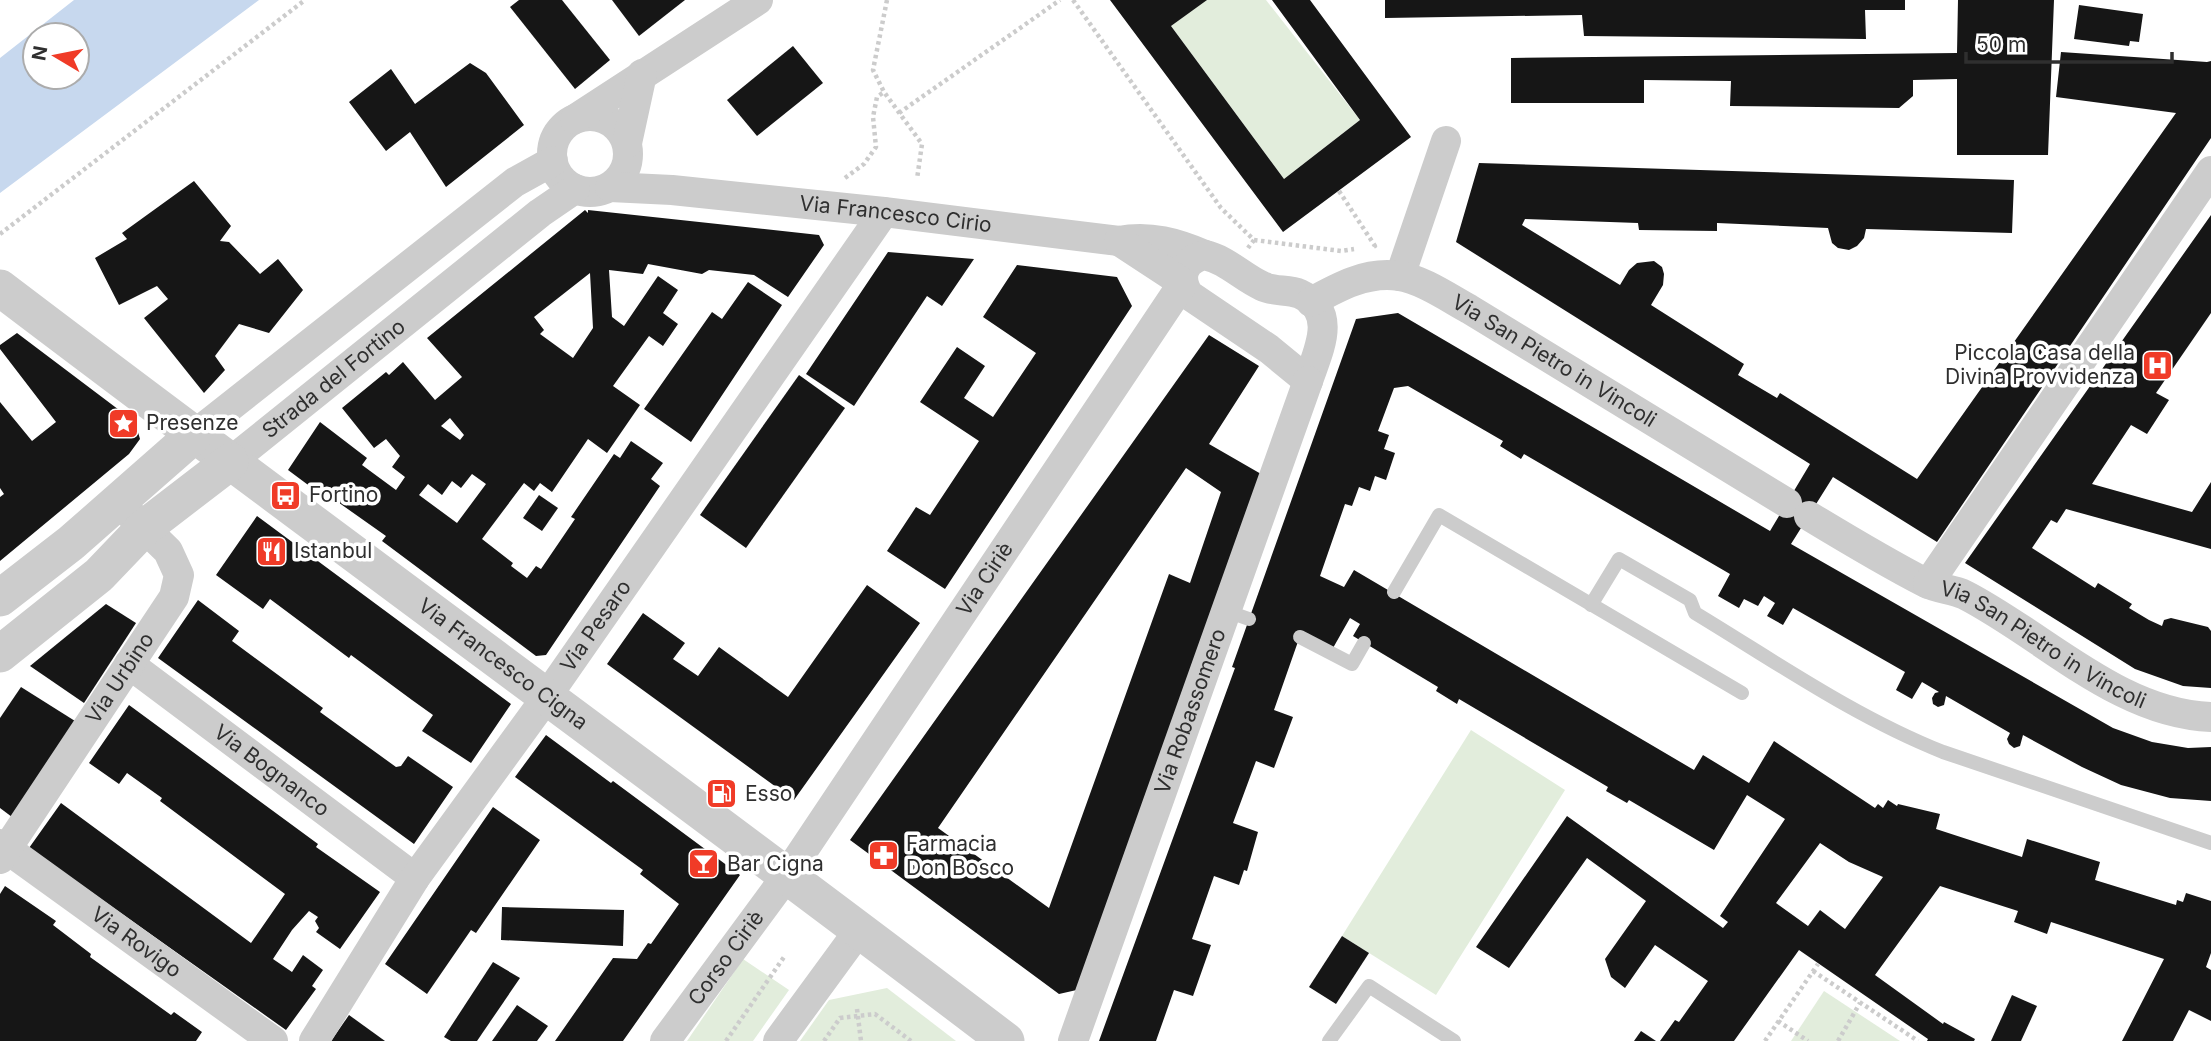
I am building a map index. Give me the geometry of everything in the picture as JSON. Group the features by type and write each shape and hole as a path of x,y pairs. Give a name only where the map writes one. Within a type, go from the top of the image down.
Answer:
{"street":[{"path":"642,74 625,168 619,178 610,187 586,192 564,182 553,161 553,148 564,126 642,74 758,0"},
{"path":"575,119 600,118 611,123 621,132 627,149 672,190"},
{"path":"1399,276 1446,141"},
{"name":"Strada del Fortino","path":"0,598 71,543 194,435 515,182 553,161"},
{"path":"1928,584 2211,171"},
{"name":"Via Francesco Cirio","path":"610,187 672,190 884,212 1119,241 1134,238 1175,242 1218,258 1260,286 1290,291 1311,302"},
{"name":"Strada del Fortino","path":"0,654 99,575 144,528 529,221 575,189"},
{"name":"Via Pesaro","path":"314,1041 415,878 546,696 884,212"},
{"name":"Via Francesco Cirio","path":"1119,241 1183,283 1193,299 1269,349 1308,380"},
{"name":"Via Ciriè","path":"786,876 1183,283 1185,268 1190,261 1205,255"},
{"name":"Via San Pietro in Vincoli","path":"1311,302 1347,283 1371,277 1399,276 1430,288 1469,309 1896,569 1928,584 1965,596 2084,670 2138,699 2164,709 2211,717"},
{"name":"Via Francesco Cigna","path":"1,290 860,929 1006,1041"},
{"name":"Via Robassomero","path":"1073,1041 1237,615 1324,329 1323,320 1311,302"},
{"name":"Via Urbino","path":"2,851 173,597 179,575 168,551 117,501"},
{"name":"Via Bognanco","path":"129,664 415,878"},
{"name":"Via Rovigo","path":"2,851 273,1041"},
{"name":"Corso Ciriè","path":"665,1041 786,876"},
{"path":"778,1041 860,929"}],"lane":[{"path":"1394,592 1439,515 1742,693"},
{"path":"1591,605 1619,559 1690,600 1695,613 1834,698 1904,737 2211,844"},
{"path":"1300,637 1352,664 1364,643"},
{"path":"1328,1041 1369,986 1454,1041"}],"path":[{"path":"0,234 305,0"},
{"path":"887,0 873,70 884,92 922,144 917,179"},
{"path":"899,113 1060,0"},
{"path":"1073,0 1221,208 1254,240 1341,251 1375,246 1339,191"},
{"path":"835,207 839,183 864,164 876,147 873,117 877,97 884,92"},
{"path":"1246,250 1254,240"},
{"path":"726,1041 784,957"},
{"path":"1765,1041 1818,964"},
{"path":"1813,971 1918,1041"},
{"path":"1838,1041 1860,1003"},
{"path":"857,1009 861,1041"},
{"path":"824,1041 840,1018 875,1014 911,1041"},
{"path":"1778,1021 1808,1041"}],"green space":[{"path":"1206,0 1266,0 1360,120 1284,179 1171,26"},
{"path":"1471,730 1565,790 1436,995 1342,936"},
{"path":"743,959 789,990 753,1041 687,1041"},
{"path":"887,988 956,1041 800,1041 829,1000"},
{"path":"1824,991 1900,1041 1791,1041"}],"water":[{"path":"74,0 259,0 0,193 0,58 21,42 21,91 91,91 91,21 47,21"}],"building":[{"path":"519,0 562,0 610,60 575,89 510,7"},
{"path":"612,0 685,0 639,36"},
{"path":"1110,0 1207,0 1171,26 1284,179 1360,120 1272,0 1310,0 1411,137 1283,232"},
{"path":"1385,0 1905,0 1905,10 1865,10 1866,39 1584,36 1582,15 1385,18"},
{"path":"1958,0 2054,0 2048,155 1957,155 1957,79 1913,80 1913,96 1899,108 1730,106 1731,81 1644,80 1644,103 1511,103 1511,58 1957,53"},
{"path":"2079,5 2143,14 2139,42 2130,41 2129,46 2074,39"},
{"path":"793,46 823,83 757,136 727,100"},
{"path":"2061,52 2211,61 2211,138 1937,542 1833,477 1791,544 2113,728 2152,742 2188,748 2211,747 2211,801 2170,798 2121,785 2023,735 2020,746 2014,748 2007,739 2010,733 1946,696 1944,705 1938,707 1933,704 1932,698 1939,692 1922,682 1912,699 1896,690 1905,672 1793,608 1783,625 1767,616 1775,603 1764,596 1758,606 1744,599 1739,608 1718,596 1730,574 1524,454 1521,459 1500,446 1503,441 1408,386 1394,388 1378,431 1389,435 1384,449 1395,453 1386,480 1375,476 1370,491 1359,487 1352,506 1345,504 1320,576 1344,587 1354,570 1694,770 1703,755 1749,783 1774,741 1875,808 1878,804 1883,808 1888,800 1897,806 1898,804 1940,814 1936,829 2022,857 2027,839 2100,862 2095,880 2176,905 2177,900 2183,902 2186,893 2211,901 2211,953 2206,967 2211,970 2211,1021 2189,1010 2173,1041 2122,1041 2164,959 2051,922 2047,934 2014,922 2018,911 1940,886 1875,975 1943,1024 1944,1022 1975,1039 1974,1041 1927,1041 1928,1039 1799,950 1734,1041 1660,1041 1675,1020 1679,1022 1708,981 1655,945 1625,988 1611,977 1605,959 1646,901 1587,858 1509,968 1476,947 1567,816 1723,928 1728,922 1720,916 1785,819 1747,795 1714,850 1629,800 1627,803 1606,791 1608,787 1459,699 1457,704 1436,691 1438,687 1353,636 1360,624 1350,618 1333,648 1301,633 1274,710 1293,717 1274,768 1256,761 1233,823 1258,832 1247,871 1244,870 1239,885 1214,876 1192,939 1211,945 1193,996 1174,990 1156,1041 1099,1041 1235,668 1232,667 1356,319 1398,313 1770,531 1810,464 1456,242 1479,163 2014,180 2012,233 1866,229 1864,238 1849,250 1838,248 1832,243 1828,228 1717,223 1717,231 1639,230 1638,223 1525,219 1522,225 1620,285 1637,263 1654,261 1662,267 1664,274 1663,285 1651,305 1744,364 1738,375 1777,398 1780,393 1917,479 2176,113 2056,97","holes":["1820,843 1849,862 1883,877 1845,929 1820,910 1808,926 1776,903"]},
{"path":"470,63 486,73 524,125 446,187 410,132 386,151 349,102 391,69 415,104"},
{"path":"194,181 231,226 220,241 229,242 260,274 278,259 303,290 269,333 239,324 215,356 225,370 204,393 144,318 168,299 157,286 119,305 95,258 127,239 122,233"},
{"path":"585,210 588,213 588,210 819,235 824,245 788,297 754,275 709,270 702,274 648,264 643,274 609,270 612,317 624,326 658,276 678,290 663,313 678,324 663,346 649,336 613,386 640,405 607,453 588,439 552,492 540,483 534,491 524,483 482,539 513,563 511,566 527,578 536,566 541,569 575,519 571,517 614,454 620,458 631,441 663,463 651,479 660,486 546,655 536,656 382,541 386,536 335,500 331,502 288,470 320,422 367,458 362,465 396,490 405,477 392,467 400,456 386,439 374,448 342,408 386,372 389,375 403,362 435,400 462,377 427,338","holes":["590,273 593,328 573,358 540,334 544,330 534,317","450,418 464,435 460,440 441,426","472,474 486,484 457,523 419,495 428,484 442,495 452,481 461,488"]},
{"name":"Piccola Casa della Divina Provvidenza","path":"2211,215 2211,313 2156,393 2169,400 2147,434 2131,425 2092,484 2192,512 2211,482 2211,549 2066,509 2057,523 2051,520 2032,548 2095,588 2098,583 2132,604 2129,608 2162,626 2164,620 2171,618 2208,627 2211,631 2211,688 2183,686 2135,669 1965,563"},
{"path":"888,252 974,259 942,306 927,296 854,406 806,374"},
{"path":"1017,265 1117,277 1132,306 945,589 887,551 916,507 930,515 979,441 920,402 957,347 985,366 964,398 993,417 1036,353 983,317"},
{"path":"748,282 782,305 691,442 644,409 712,312 722,319"},
{"path":"17,333 135,422 140,439 129,454 0,561 0,497 4,494 0,488 0,402 32,441 56,422 0,349 0,345"},
{"path":"1209,335 1259,366 1209,444 1268,478 1081,989 1059,994 850,840","holes":["1186,468 1221,492 1190,583 1169,574 1049,908 938,828"]},
{"path":"799,375 845,408 746,548 700,515"},
{"path":"539,495 558,508 542,531 523,518"},
{"path":"257,516 511,704 471,763 422,731 433,715 351,655 349,658 270,599 263,609 216,575"},
{"path":"867,585 920,623 794,800 607,664 643,613 685,643 673,659 698,676 719,647 788,697"},
{"path":"198,600 239,631 232,641 323,708 320,712 396,767 401,766 408,756 453,787 414,844 158,658"},
{"path":"106,604 136,623 84,703 30,666"},
{"path":"21,687 75,721 12,817 0,808 0,718"},
{"path":"129,705 318,844 316,847 380,892 340,949 316,932 319,928 315,921 318,917 309,911 292,930 273,959 292,972 303,955 323,970 312,986 316,989 286,1030 29,848 61,803 251,943 285,894 160,801 162,798 127,773 119,784 89,763"},
{"path":"546,735 740,875 623,1041 555,1041 613,958 637,959 679,904 640,874 643,870 515,777"},
{"path":"493,807 540,840 476,933 471,930 427,994 385,964"},
{"path":"5,886 56,921 53,925 91,954 90,957 171,1015 174,1012 202,1032 196,1041 0,1041 0,894"},
{"path":"502,907 624,910 623,946 501,940"},
{"path":"1342,936 1369,953 1336,1004 1309,987"},
{"path":"493,962 520,978 477,1041 451,1041 444,1037"},
{"path":"2012,995 2037,1006 2021,1041 1991,1041"},
{"path":"517,1005 548,1026 537,1041 492,1041"},
{"path":"349,1015 385,1041 331,1041"},
{"path":"1641,1031 1656,1041 1634,1041"}],"place":[{"name":"Piccola Casa della Divina Provvidenza","path":"2158,365"},
{"name":"Presenze","path":"123,423"},
{"name":"Fortino","path":"286,495"},
{"name":"Istanbul","path":"271,551"},
{"name":"Esso","path":"722,794"},
{"name":"Farmacia Don Bosco","path":"883,856"},
{"name":"Bar Cigna","path":"704,864"}]}
